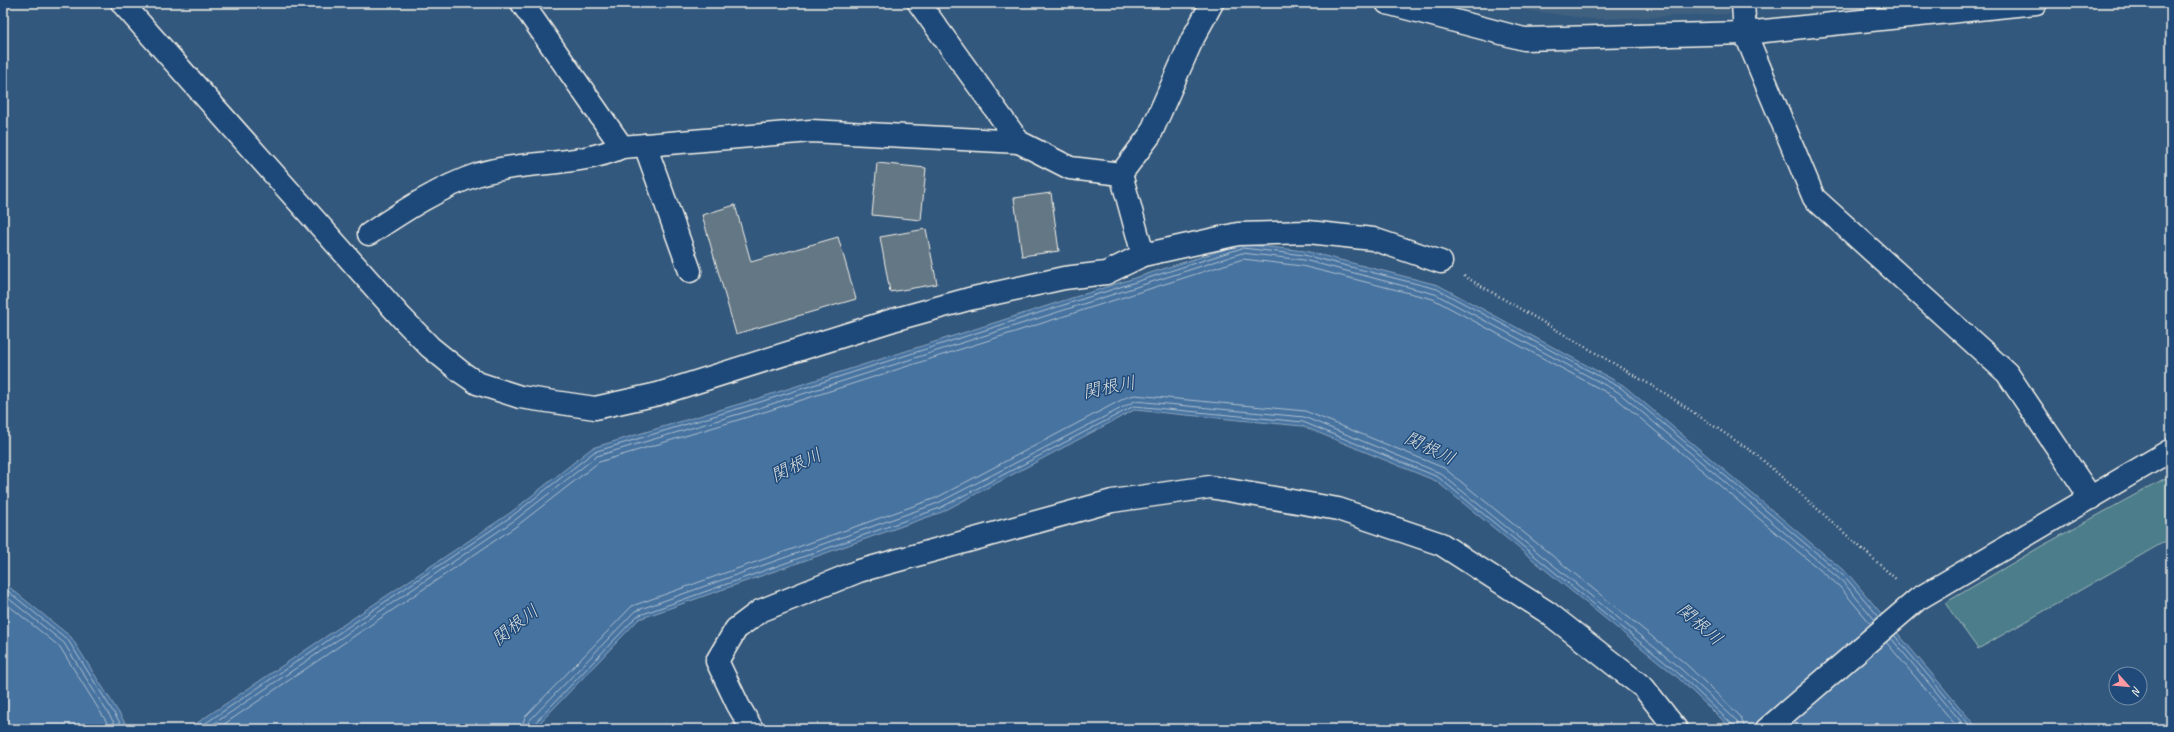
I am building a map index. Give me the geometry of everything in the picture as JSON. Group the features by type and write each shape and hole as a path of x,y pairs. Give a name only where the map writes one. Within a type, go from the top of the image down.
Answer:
{"street":[{"path":"522,3 622,147"},
{"path":"919,3 1019,142"},
{"path":"1121,174 1150,135 1192,40 1212,3"},
{"path":"1387,3 1524,39 1745,34 2036,3"},
{"path":"1742,3 1745,34 1814,198 2007,373 2091,498"},
{"path":"133,7 430,347 477,383 520,397 595,408 658,394 893,320 969,299 1064,278 1106,273 1143,255 1238,234 1308,232 1373,240 1441,262"},
{"path":"369,234 442,190 479,174 543,163 603,156 622,147 811,131 1019,142 1070,168 1121,174"},
{"path":"645,145 690,271"},
{"path":"1121,174 1143,255"},
{"path":"1767,729 1910,606 2171,450"},
{"path":"752,729 738,705 717,661 736,629 760,611 859,571 1112,501 1210,487 1338,509 1441,544 1547,612 1632,678 1644,688 1676,729"}],"path":[{"path":"1441,262 1666,394 1757,455 1910,606"}],"shaded area":[{"path":"1492,3 1730,3 1731,14 1592,19 1525,10"}],"green space":[{"path":"2171,475 2171,538 1978,649 1945,603 2040,547"}],"water":[{"name":"関根川","path":"1241,244 1305,251 1438,285 1623,385 1849,575 1978,729 1732,729 1676,676 1436,481 1302,426 1134,410 942,512 639,619 534,729 188,729 510,513 592,448 756,399"},
{"path":"3,582 71,637 129,729 3,729"}],"building":[{"path":"877,163 926,168 921,220 872,215"},
{"path":"1051,193 1059,251 1022,256 1014,198"},
{"path":"735,205 751,262 838,237 856,299 736,334 702,215"},
{"path":"926,229 937,284 890,292 880,237"}]}
